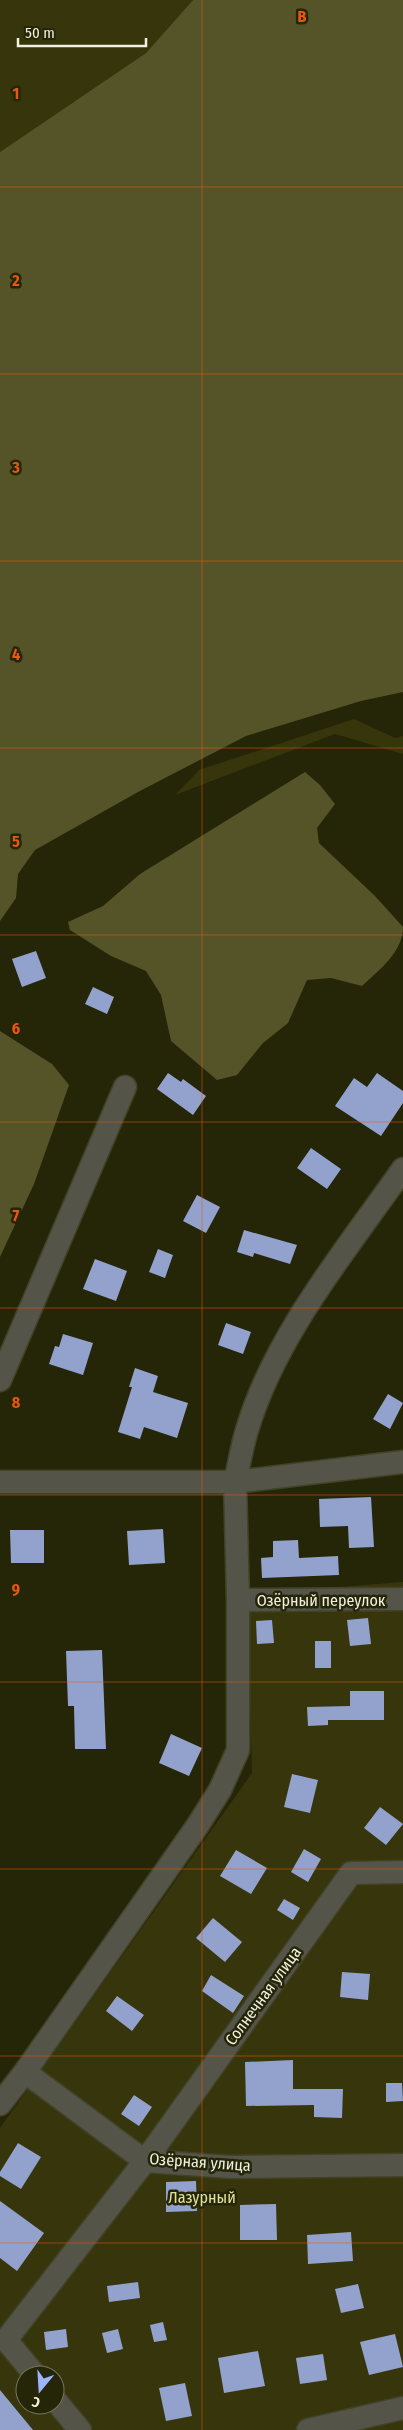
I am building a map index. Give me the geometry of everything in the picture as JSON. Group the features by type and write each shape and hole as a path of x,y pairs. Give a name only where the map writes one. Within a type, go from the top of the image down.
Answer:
{"street":[{"path":"0,1380 125,1086"},
{"path":"3,2095 24,2072 160,1880 220,1790 238,1750 236,1482 250,1421 266,1381 298,1319 403,1169"},
{"path":"0,1482 236,1482 403,1462"},
{"name":"Озёрный переулок","path":"238,1600 403,1600"},
{"name":"Солнечная улица","path":"145,2162 352,1873 403,1872"},
{"name":"Озёрная улица","path":"24,2072 145,2162 230,2167 403,2165"},
{"path":"27,2365 6,2340 145,2162"},
{"path":"308,2430 403,2408"},
{"path":"65,2412 80,2430"}],"green space":[{"path":"0,0 193,0 146,53 0,152"},
{"path":"354,719 395,738 403,736 403,754 335,734 175,795 199,770"},
{"name":"Лазурный","path":"403,1582 403,2430 0,2430 0,2128 252,1773 247,1594"}],"shaded area":[{"path":"193,0 403,0 403,692 361,701 246,736 138,792 35,850 18,874 16,898 0,921 0,152 146,53"},
{"path":"305,772 320,785 335,804 317,828 319,843 375,896 403,927 402,936 399,945 389,960 362,986 331,978 307,980 288,1023 263,1043 237,1075 217,1080 171,1041 161,995 146,971 111,956 70,930 68,922 103,906 140,874"},
{"path":"0,1031 52,1064 69,1085 34,1184 0,1257"}],"building":[{"path":"36,951 46,978 22,987 12,959"},
{"path":"93,987 114,997 107,1014 85,1004"},
{"path":"168,1073 181,1082 183,1079 206,1096 193,1115 157,1089"},
{"path":"377,1073 403,1091 403,1103 381,1136 335,1106 354,1078 367,1087"},
{"path":"311,1148 341,1169 327,1189 297,1168"},
{"path":"197,1195 220,1207 206,1233 183,1221"},
{"path":"244,1230 297,1245 290,1264 254,1253 253,1257 237,1252"},
{"path":"158,1249 173,1255 165,1278 149,1272"},
{"path":"95,1259 127,1271 116,1301 83,1289"},
{"path":"226,1323 251,1332 243,1354 218,1345"},
{"path":"63,1334 93,1343 83,1375 49,1364 55,1346 59,1347"},
{"path":"135,1368 158,1376 153,1392 188,1403 177,1438 144,1427 140,1439 118,1432 132,1387 129,1387"},
{"path":"388,1394 403,1403 390,1429 373,1419"},
{"path":"371,1497 374,1547 349,1548 348,1526 320,1527 319,1499"},
{"path":"163,1529 165,1563 129,1565 127,1531"},
{"path":"10,1530 44,1530 44,1563 11,1563"},
{"path":"298,1540 299,1558 338,1556 339,1575 262,1578 261,1558 273,1557 273,1541"},
{"path":"368,1618 371,1644 350,1646 347,1620"},
{"path":"272,1620 274,1643 257,1644 256,1621"},
{"path":"315,1641 331,1641 331,1668 315,1668"},
{"path":"102,1650 106,1749 75,1749 74,1706 68,1706 66,1651"},
{"path":"350,1691 384,1691 384,1720 328,1720 328,1725 308,1726 307,1707 350,1706"},
{"path":"171,1734 202,1748 189,1776 159,1763"},
{"path":"292,1774 318,1780 310,1813 284,1807"},
{"path":"380,1807 403,1824 386,1845 364,1828"},
{"path":"304,1849 321,1859 308,1882 291,1872"},
{"path":"236,1850 267,1868 251,1894 220,1876"},
{"path":"284,1899 300,1908 293,1920 277,1910"},
{"path":"213,1918 242,1942 225,1962 196,1938"},
{"path":"342,1972 370,1974 368,2000 340,1997"},
{"path":"211,1975 244,1996 233,2013 202,1991"},
{"path":"117,1996 144,2015 132,2031 106,2011"},
{"path":"293,2060 293,2089 343,2089 342,2118 314,2117 314,2105 246,2106 245,2062"},
{"path":"386,2083 402,2083 403,2101 386,2102"},
{"path":"134,2095 152,2107 139,2126 121,2114"},
{"path":"18,2143 41,2157 21,2189 0,2176 0,2172"},
{"path":"196,2181 197,2211 166,2212 166,2182"},
{"path":"0,2201 44,2233 17,2271 0,2258"},
{"path":"276,2204 277,2240 240,2240 240,2205"},
{"path":"351,2232 353,2261 308,2264 307,2235"},
{"path":"138,2282 140,2298 109,2302 107,2286"},
{"path":"358,2284 364,2308 341,2313 335,2289"},
{"path":"163,2322 167,2340 154,2342 150,2325"},
{"path":"66,2329 68,2347 46,2350 44,2332"},
{"path":"118,2329 123,2349 107,2353 102,2333"},
{"path":"395,2334 403,2367 369,2375 360,2342"},
{"path":"258,2351 265,2386 224,2393 218,2358"},
{"path":"323,2354 327,2380 300,2384 296,2358"},
{"path":"185,2383 192,2416 166,2421 159,2388"},
{"path":"0,2390 15,2408 15,2415 21,2415 33,2430 0,2430"}]}
